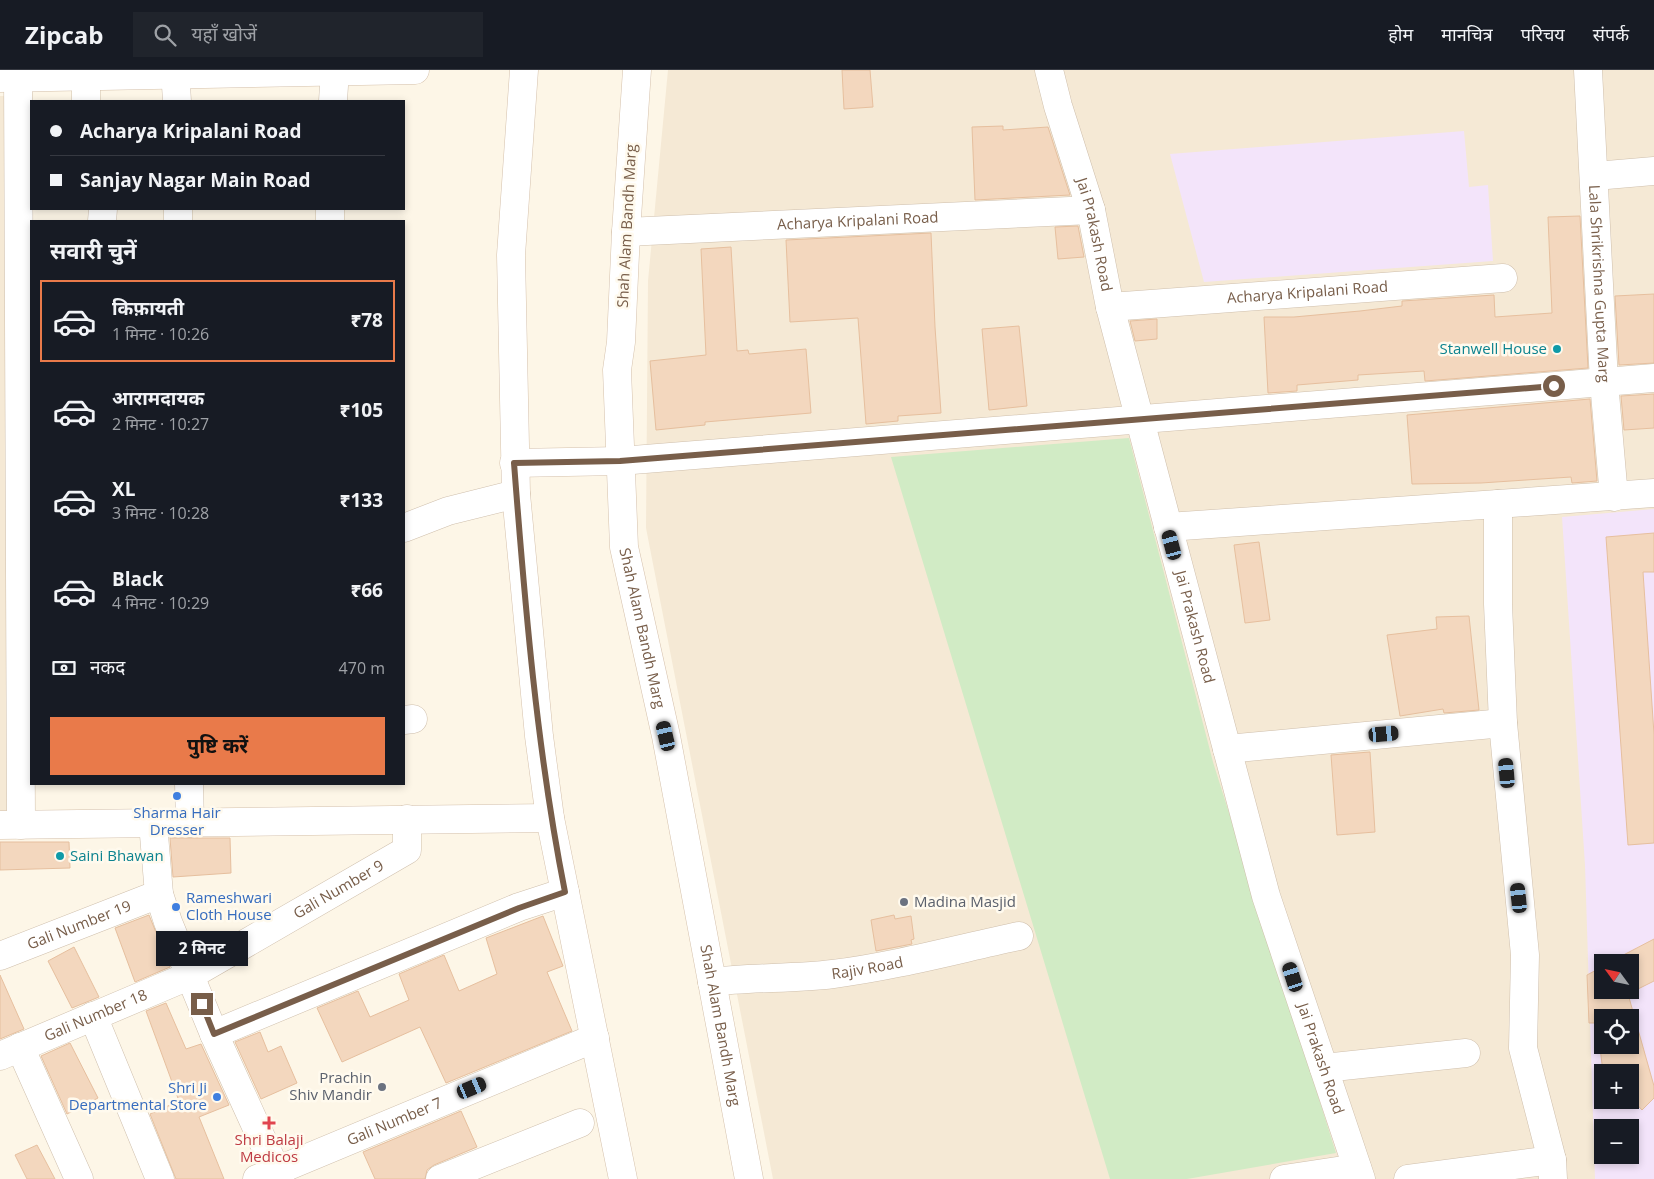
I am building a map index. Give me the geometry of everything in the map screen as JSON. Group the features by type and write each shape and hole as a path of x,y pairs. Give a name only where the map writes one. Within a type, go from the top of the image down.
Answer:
{"street":[{"path":"409,70 257,72 176,82 95,81 12,75 10,301 25,346 10,504 10,825 550,818"},
{"path":"524,70 511,255 516,494 550,818 623,1179"},
{"name":"Shah Alam Bandh Marg","path":"637,70 621,342 617,370 624,547 666,736 748,1179"},
{"name":"Jai Prakash Road","path":"1049,70 1058,106 1091,210 1110,307 1266,896 1359,1173"},
{"name":"Lala Shrikrishna Gupta Marg","path":"1588,70 1595,176 1604,382 1614,497"},
{"path":"333,100 335,71"},
{"path":"1595,176 1654,171"},
{"name":"Acharya Kripalani Road","path":"626,232 1091,210"},
{"name":"Acharya Kripalani Road","path":"1110,307 1503,278"},
{"path":"514,463 620,461 1654,378"},
{"path":"1168,527 1654,493"},
{"path":"405,528 448,511 516,494"},
{"path":"1408,1179 1553,1170 1522,1048 1525,955 1503,723 1498,604 1498,504"},
{"path":"1227,749 1503,723"},
{"path":"189,785 190,822"},
{"name":"Gali Number 9","path":"190,975 407,850 407,819"},
{"path":"153,823 159,894 168,922 271,1176"},
{"path":"214,1034 510,911 565,892"},
{"name":"Gali Number 19","path":"0,956 159,894"},
{"name":"Rajiv Road","path":"712,982 739,978 791,979 836,973 1019,936"},
{"name":"Gali Number 18","path":"10,1051 190,975"},
{"path":"94,1016 160,1179"},
{"name":"Gali Number 7","path":"271,1176 595,1038"},
{"path":"10,1051 78,1179"},
{"path":"1324,1068 1466,1053"},
{"path":"440,1179 580,1123"},
{"path":"1284,1179 1359,1173"}],"shaded area":[{"path":"668,70 1654,70 1654,1179 773,1179 646,528 648,281"},
{"path":"0,96 9,96 11,812 0,812"},
{"path":"1464,131 1469,187 1488,185 1493,261 1204,282 1170,154"},
{"path":"1654,509 1654,1179 1595,1179 1595,1164 1639,1164 1639,1119 1594,1119 1594,1148 1585,865 1562,517"}],"green space":[{"path":"1129,438 1213,762 1336,1153 1187,1179 1110,1179 891,457"}],"building":[{"path":"842,70 870,70 873,107 844,109"},
{"path":"1003,126 1003,130 1048,127 1070,195 975,200 972,127"},
{"path":"1580,216 1588,368 1425,381 1424,371 1358,375 1358,380 1297,385 1297,391 1268,393 1264,317 1294,317 1360,311 1402,306 1402,301 1494,295 1495,317 1552,313 1548,217"},
{"path":"1078,226 1084,257 1058,259 1055,227"},
{"path":"931,233 941,413 898,416 898,421 866,424 858,318 790,322 786,240"},
{"path":"731,247 737,351 748,350 749,354 806,349 811,413 705,422 705,425 656,430 650,361 706,355 701,249"},
{"path":"1654,294 1654,363 1619,365 1615,296"},
{"path":"1157,319 1157,339 1135,341 1130,321"},
{"path":"1019,326 1027,406 989,410 982,329"},
{"path":"1654,394 1654,428 1624,430 1621,396"},
{"path":"1590,399 1597,481 1572,483 1571,477 1481,483 1412,484 1407,415"},
{"path":"1654,533 1654,572 1643,572 1654,734 1654,843 1628,845 1606,537"},
{"path":"1259,542 1270,620 1245,623 1234,545"},
{"path":"1469,616 1479,710 1444,713 1443,709 1400,716 1387,635 1437,629 1436,617"},
{"path":"1370,752 1375,832 1337,835 1331,755"},
{"path":"170,838 230,838 231,873 173,877"},
{"path":"0,842 69,842 70,868 0,870"},
{"path":"149,915 170,967 135,982 115,928"},
{"path":"894,915 895,919 911,916 914,939 911,940 912,944 876,951 871,920"},
{"path":"543,916 563,966 547,972 572,1031 446,1083 420,1027 342,1062 317,1008 358,991 370,1017 409,1000 399,974 444,955 459,991 497,974 486,938"},
{"path":"1654,939 1654,981 1639,988 1639,954 1625,954"},
{"path":"74,947 99,997 72,1008 48,961"},
{"path":"1594,971 1594,999 1629,999 1632,1009 1594,1009 1594,1023 1589,1023 1587,975"},
{"path":"0,975 24,1029 0,1039"},
{"path":"166,1003 186,1049 201,1044 229,1105 199,1117 224,1179 176,1179 150,1114 179,1101 146,1011"},
{"path":"260,1032 268,1052 281,1046 297,1083 261,1099 235,1042"},
{"path":"1639,1033 1654,1086 1654,1098 1642,1110 1639,1107 1639,1064 1602,1064 1601,1054 1639,1054"},
{"path":"70,1043 98,1098 67,1114 41,1056"},
{"path":"461,1111 477,1147 434,1165 427,1170 425,1179 375,1179 363,1152"},
{"path":"37,1145 55,1179 27,1179 15,1155"}],"place":[{"name":"Stanwell House","path":"1557,349"},
{"name":"Sharma Hair Dresser","path":"177,796"},
{"name":"Saini Bhawan","path":"60,856"},
{"name":"Madina Masjid","path":"904,902"},
{"name":"Rameshwari Cloth House","path":"176,907"},
{"name":"Prachin Shiv Mandir","path":"382,1087"},
{"name":"Shri Ji Departmental Store","path":"217,1097"},
{"name":"Shri Balaji Medicos","path":"269,1123"}],"route":[{"path":"202,1004 214,1034 519,908 565,892 550,818 540,736 514,463 620,461 1554,386"}]}
